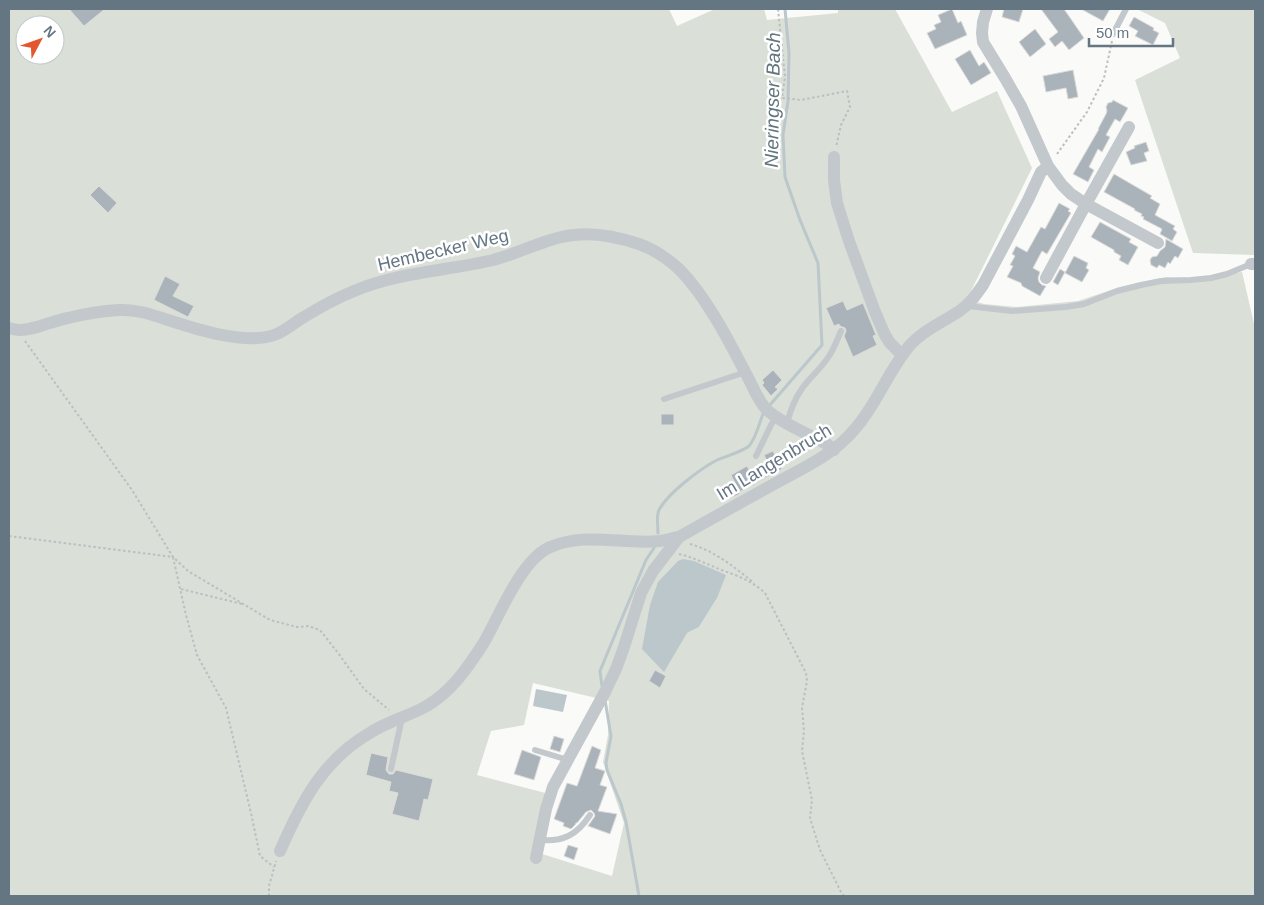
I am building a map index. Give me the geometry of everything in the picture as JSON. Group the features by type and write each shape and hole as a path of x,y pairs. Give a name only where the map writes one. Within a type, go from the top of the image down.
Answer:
{"street":[{"path":"987,9 983,22 983,42 1021,106 1048,166 1071,194 1158,243"},
{"path":"1046,278 1129,127"},
{"path":"834,157 837,203 849,241 885,335 902,355"},
{"name":"Im Langenbruch","path":"536,858 546,809 553,787 616,669 641,593 653,571 668,552 682,540 820,459 846,439 864,418 902,355 911,344 923,333 958,312 976,296 1041,172 1048,166"},
{"name":"Hembecker Weg","path":"13,329 28,329 69,317 126,309 140,311 221,335 268,336 280,332 320,308 364,287 411,275 496,259 560,237 575,234 592,234 614,237 641,245 667,259 677,267 705,303 774,415"},
{"path":"774,415 827,444 834,450"},
{"name":"Im Langenbruch","path":"280,851 312,787 325,770 354,742 386,724 422,708 440,696 468,667 522,574 534,559 546,549 572,540 645,542 682,540"}],"lane":[{"path":"1114,34 1126,9"},
{"path":"966,306 1012,311 1066,307 1084,304 1117,291 1141,285 1160,281 1211,278 1253,264"},
{"path":"756,456 774,415 791,409 800,391 830,355 841,331"},
{"path":"664,399 746,372"},
{"path":"391,769 400,718"},
{"path":"535,750 568,760"},
{"path":"540,840 568,836 580,828 590,815"}],"path":[{"path":"778,9 785,77 782,98 801,100 847,91 850,107 841,125 834,157"},
{"path":"1048,166 1087,112 1104,78 1114,34"},
{"path":"13,329 132,490 173,556 188,571 270,620 297,627 308,626 320,630 364,689 400,718"},
{"path":"9,536 173,556"},
{"path":"682,540 699,546 736,568 758,586 764,593 806,672 807,681 802,708 804,731 802,751 812,800 810,818 820,850 844,896"},
{"path":"668,552 695,558 758,586"},
{"path":"173,556 197,655 226,708 252,813 260,856 274,867"},
{"path":"180,589 245,604"},
{"path":"269,896 269,886 280,851"}],"shaded area":[{"path":"9,9 669,9 677,26 715,9 764,9 767,20 838,13 838,9 895,9 952,112 997,91 1032,168 967,299 984,304 1017,307 1078,301 1117,288 1166,277 1192,278 1242,272 1255,328 1255,896 9,896","holes":["717,598 699,627 687,633","533,683 609,701 608,735 603,762 624,823 612,876 539,853 553,795 477,775 491,731 524,725"]},
{"path":"1137,9 1253,9 1255,12 1255,255 1193,253 1135,80 1180,58 1165,23"},
{"path":"683,559 694,561 726,575 717,598 699,627 687,633 664,672 642,649 650,605 658,582 678,561"},
{"path":"536,689 567,695 563,712 533,706"}],"building":[{"path":"69,9 105,9 84,26"},
{"path":"952,9 958,23 961,21 967,35 935,49 927,33 936,29 934,25 941,22 938,15"},
{"path":"1004,9 1023,9 1019,22 1002,17"},
{"path":"1041,9 1064,9 1084,38 1069,50 1062,41 1055,47 1049,39 1058,32"},
{"path":"1081,9 1110,9 1103,21"},
{"path":"1134,17 1154,28 1153,30 1159,33 1153,45 1135,36 1138,31 1129,26"},
{"path":"1035,29 1046,44 1030,57 1019,42"},
{"path":"970,50 979,66 984,62 991,73 971,85 955,59"},
{"path":"1073,70 1078,97 1068,99 1066,88 1046,92 1043,76"},
{"path":"1113,100 1128,108 1120,122 1115,119 1106,135 1110,137 1102,152 1098,149 1089,167 1094,170 1088,182 1073,174 1099,129 1106,114 1108,103"},
{"path":"1146,142 1149,151 1144,153 1147,161 1131,165 1126,152 1135,148 1134,146"},
{"path":"1114,174 1152,196 1150,198 1160,204 1155,215 1175,226 1173,229 1177,232 1172,241 1160,234 1162,229 1143,219 1142,214 1104,192"},
{"path":"99,186 117,203 108,213 90,195"},
{"path":"1059,203 1070,209 1068,211 1071,213 1047,254 1042,251 1033,268 1040,272 1039,282 1046,286 1040,296 1022,286 1021,283 1007,277 1013,266 1010,265 1015,256 1012,254 1016,246 1027,252 1041,227 1045,229"},
{"path":"1100,222 1131,239 1129,242 1138,247 1128,265 1119,260 1121,256 1114,252 1114,250 1091,237"},
{"path":"1166,239 1183,249 1178,258 1175,256 1170,264 1168,262 1165,268 1159,265 1157,268 1151,265 1150,260 1152,257 1157,256 1165,247"},
{"path":"1074,256 1088,263 1086,268 1089,270 1082,282 1065,273"},
{"path":"1060,269 1065,272 1058,285 1053,282"},
{"path":"165,276 180,284 173,296 194,306 188,317 154,300"},
{"path":"843,301 847,310 863,303 876,335 873,336 877,345 853,357 844,336 845,328 839,324 834,326 826,308"},
{"path":"773,370 782,380 775,387 778,389 771,396 762,385 764,383 762,380"},
{"path":"661,414 674,414 674,425 661,425"},
{"path":"773,451 782,469 731,498 726,487 735,483 731,475 747,466 750,472 768,463 764,455"},
{"path":"655,670 666,676 660,688 649,681"},
{"path":"554,736 564,739 560,752 550,749"},
{"path":"592,746 601,750 595,768 605,771 600,785 607,787 598,811 617,814 610,834 588,826 595,816 591,810 586,812 571,829 563,826 564,823 554,819 567,783 577,786"},
{"path":"522,750 541,757 534,780 514,774"},
{"path":"371,753 388,757 386,770 389,774 393,774 396,770 433,779 428,800 424,799 419,821 392,814 398,793 389,791 391,782 366,775"},
{"path":"568,845 578,848 574,860 564,856"}],"waterway":[{"name":"Nieringser Bach","path":"769,406 822,345 818,263 785,177 783,135 788,101 789,53 785,9"},
{"name":"Nieringser Bach","path":"658,533 658,512 669,496 710,464 749,446 765,411"},
{"name":"Nieringser Bach","path":"602,686 600,671 646,560 654,548"},
{"name":"Nieringser Bach","path":"605,700 611,736 606,763 607,770 626,822 639,896"}]}
